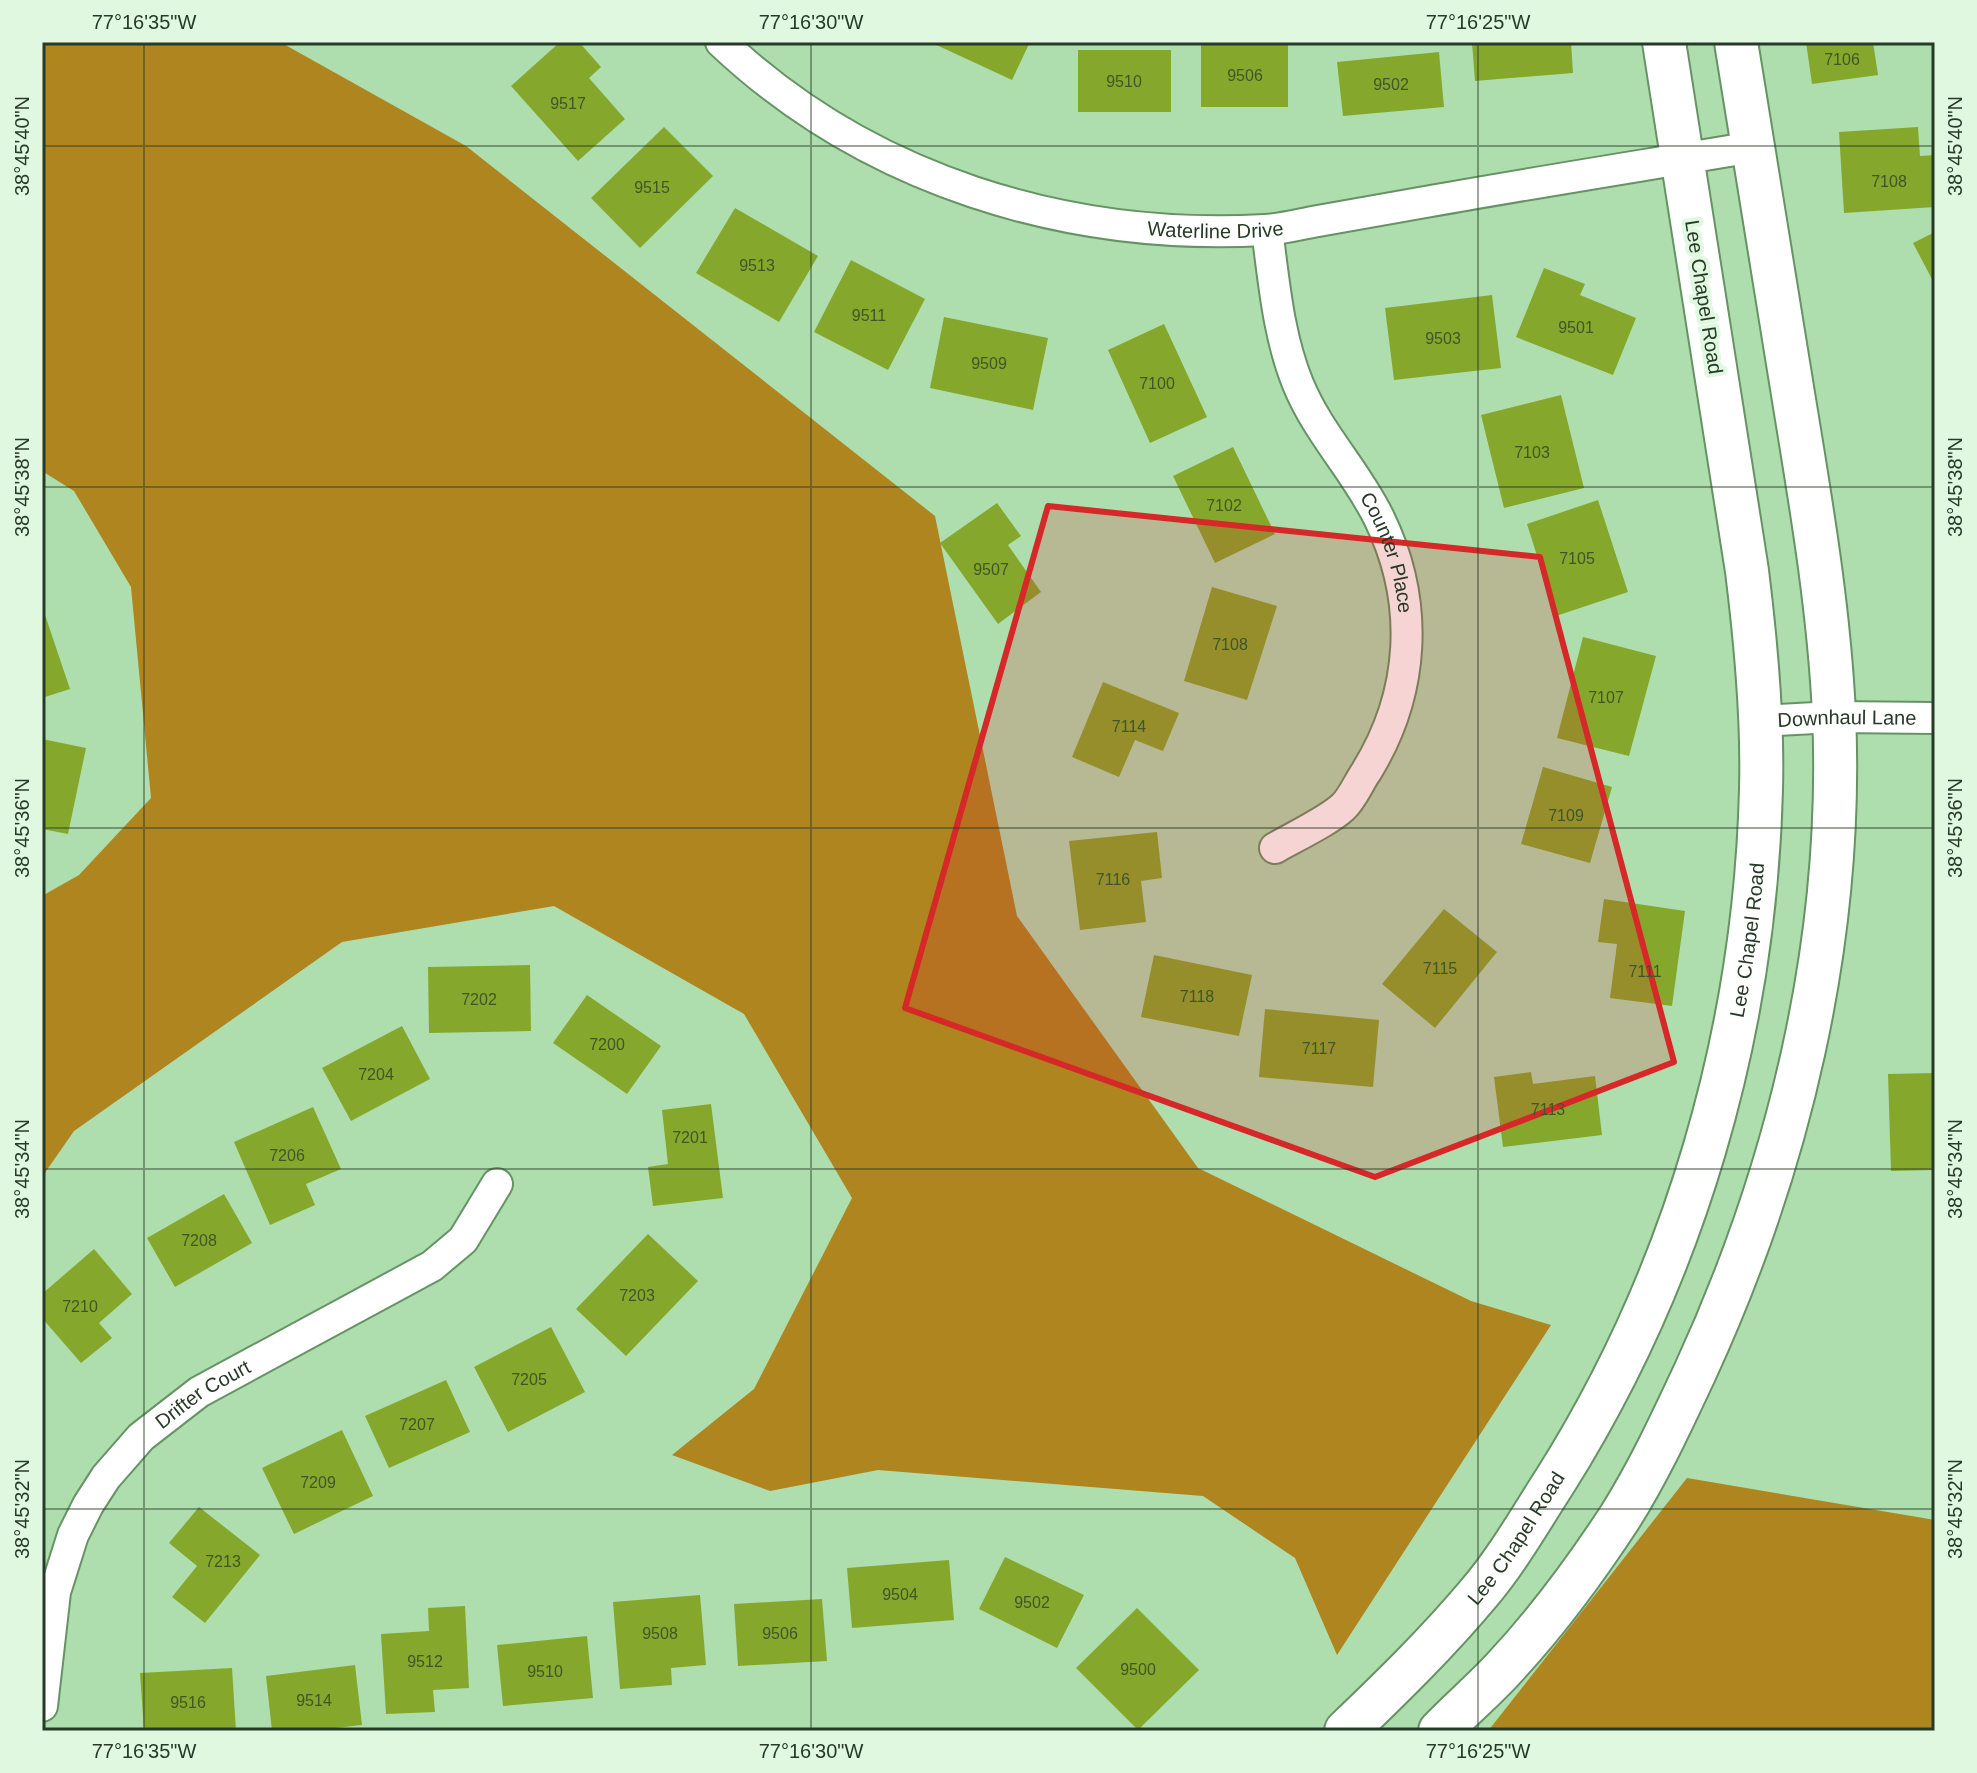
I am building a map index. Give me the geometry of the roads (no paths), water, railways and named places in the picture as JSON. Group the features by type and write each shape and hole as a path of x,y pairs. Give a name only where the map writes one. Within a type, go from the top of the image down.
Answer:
{"main road":[{"name":"Lee Chapel Road","path":"1346,1731 1417,1663 1481,1590 1577,1445 1621,1365 1656,1289 1710,1129 1729,1051 1753,916 1758,851 1761,786 1756,644 1664,42"},
{"path":"1440,1731 1505,1666 1568,1590 1621,1516 1673,1420 1722,1312 1758,1215 1793,1097 1812,1011 1829,892 1833,823 1834,717 1825,594 1736,42"}],"street":[{"name":"Waterline Drive","path":"721,42 800,106 873,151 957,188 1052,215 1108,225 1159,230 1267,230 1753,147"},
{"name":"Counter Place","path":"1267,230 1283,336 1298,384 1316,420 1378,515 1400,569 1408,615 1406,667 1401,694 1378,753 1344,807 1275,848"},
{"name":"Downhaul Lane","path":"1759,721 1834,717 1935,718"},
{"name":"Drifter Court","path":"42,1706 55,1592 73,1535 106,1477 141,1437 199,1392 432,1266 463,1240 497,1184"}]}
